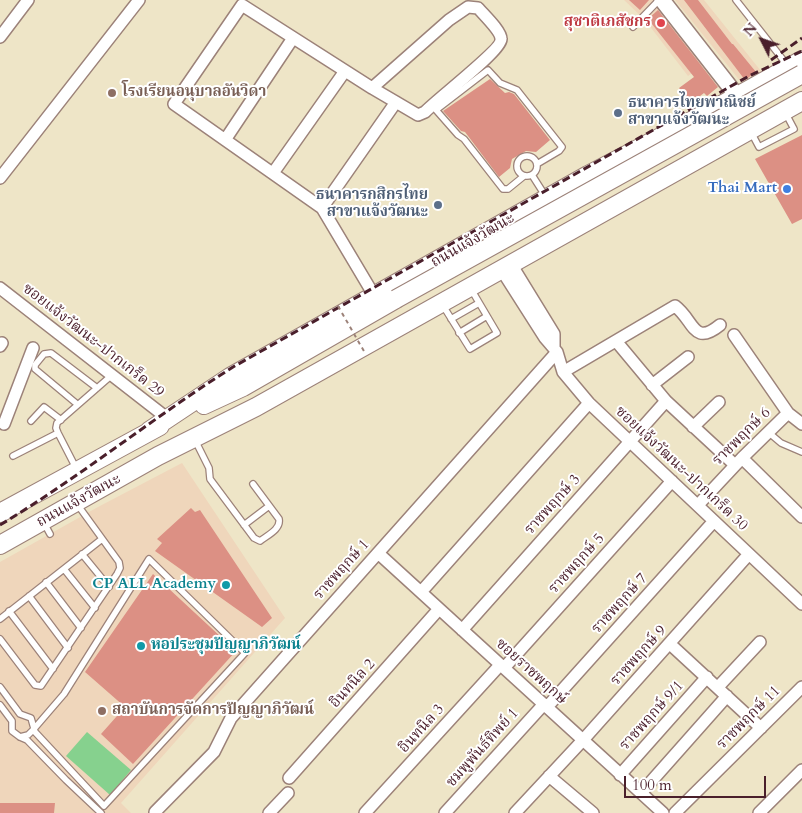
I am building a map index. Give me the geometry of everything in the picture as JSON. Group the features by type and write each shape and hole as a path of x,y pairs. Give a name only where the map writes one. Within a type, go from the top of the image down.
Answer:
{"main road":[{"name":"ถนนแจ้งวัฒนะ","path":"149,431 230,377 588,175 738,96 798,67"},
{"name":"ถนนแจ้งวัฒนะ","path":"158,456 247,398 399,305 798,67"},
{"name":"ถนนแจ้งวัฒนะ","path":"0,513 149,431 243,387 399,305 802,87"},
{"path":"738,96 754,128"},
{"name":"ถนนแจ้งวัฒนะ","path":"0,545 46,528 76,502 158,456 256,407 802,102"},
{"path":"588,175 621,174 626,180 628,185 608,210"}],"street":[{"path":"0,37 28,0"},
{"path":"0,178 139,0"},
{"path":"661,0 738,96"},
{"path":"372,88 459,12 468,7 478,8 498,31 501,38 501,42 496,48 421,114 415,114 372,88 345,71 242,5 174,104 322,208 374,297"},
{"path":"225,140 293,38"},
{"path":"273,173 345,71"},
{"path":"322,208 396,102"},
{"name":"ซอยแจ้งวัฒนะ-ปากเกร็ด 30","path":"506,266 554,334 555,349 563,372 589,403 801,601"},
{"name":"ซอยแจ้งวัฒนะ-ปากเกร็ด 29","path":"0,288 167,418"},
{"path":"563,372 675,306 698,332 704,334 711,333 720,325"},
{"path":"734,335 788,413 802,424"},
{"path":"616,342 666,401 693,427 738,462 802,517"},
{"path":"1,426 33,348"},
{"name":"ราชพฤกษ์ 1","path":"155,812 214,752 231,718 378,553 555,349"},
{"path":"652,385 688,357"},
{"name":"ราชพฤกษ์ 3","path":"462,630 666,401"},
{"path":"693,427 719,402"},
{"path":"421,592 589,403"},
{"name":"ราชพฤกษ์ 6","path":"698,505 788,413"},
{"name":"ราชพฤกษ์ 5","path":"502,666 672,481"},
{"name":"ราชพฤกษ์ 7","path":"545,706 714,521"},
{"name":"ซอยราชพฤกษ์","path":"378,553 663,813"},
{"name":"ราชพฤกษ์ 9","path":"515,813 670,644 749,554"},
{"name":"อินทนิล 2","path":"289,778 439,609"},
{"path":"718,687 760,642"},
{"name":"ราชพฤกษ์ 9/1","path":"670,644 761,728"},
{"name":"อินทนิล 3","path":"365,813 502,666"},
{"name":"ราชพฤกษ์ 9/1","path":"620,775 707,677"},
{"name":"ราชพฤกษ์ 11","path":"675,813 802,687"},
{"path":"641,794 727,696"},
{"name":"ชมพูพันธ์ทิพย์ 1","path":"444,813 545,706"},
{"path":"759,813 802,770"},
{"path":"548,776 591,813"},
{"path":"269,813 288,793"}],"lane":[{"path":"633,27 661,0"},
{"path":"736,0 798,67"},
{"path":"524,176 517,171 516,166 522,156 530,155 536,160 535,172 532,175 524,176 508,189 503,189 464,139 458,135 436,110 488,70 500,82 517,90 562,147 559,152 537,164"},
{"path":"532,175 547,199"},
{"path":"442,303 470,349 497,333 470,287"},
{"path":"451,319 479,303"},
{"path":"459,333 487,316"},
{"path":"77,404 35,369 35,365 44,354 51,353 96,388"},
{"path":"78,470 56,428 58,423 77,404 112,375"},
{"path":"31,421 44,407 61,420"},
{"path":"768,432 781,443 802,452"},
{"path":"13,456 58,433"},
{"path":"194,438 208,466 210,478 254,538 260,541 279,527 280,523 253,484"},
{"path":"0,639 38,687 41,686 120,568 102,538 76,502"},
{"path":"244,525 269,506"},
{"path":"0,619 102,538"},
{"path":"82,554 109,587"},
{"path":"0,687 20,714 31,718 33,730 104,806 245,653 148,559 64,694 33,730 28,735 20,737"},
{"path":"64,568 95,608"},
{"path":"46,582 81,628"},
{"path":"29,596 68,648"},
{"path":"9,611 53,670"},
{"path":"0,705 12,721 12,731 27,740 101,813"},
{"path":"12,721 20,714"}],"path":[{"path":"338,306 365,353"}],"shaded area":[{"path":"624,0 654,0 703,65 688,76 645,20"},
{"path":"675,0 704,0 761,71 741,82"},
{"name":"สถาบันการจัดการปัญญาภิวัฒน์","path":"182,463 285,618 121,803 131,813 0,813 0,562"}],"green space":[{"path":"87,732 131,770 110,795 66,756"}],"building":[{"path":"629,0 649,0 640,10"},
{"path":"684,0 698,0 756,72 745,80"},
{"path":"658,10 718,87 707,96 704,93 691,103 679,88 694,77 648,19"},
{"path":"490,79 505,93 514,94 550,140 536,152 526,151 512,159 510,168 499,177 465,132 461,131 443,111"},
{"name":"Thai Mart","path":"802,135 802,219 792,224 755,159"},
{"name":"CP ALL Academy","path":"191,508 195,512 200,510 272,618 262,627 155,551 162,543 157,539"},
{"path":"153,574 236,651 133,764 101,734 125,707 85,672"},
{"path":"0,803 55,803 54,813 0,813"}],"railway":[{"path":"771,60 802,38"},
{"path":"0,525 59,487 233,367 749,76 802,51"}],"place":[{"name":"สุชาติเภสัชกร","path":"661,23"},
{"name":"โรงเรียนอนุบาลอันวิดา","path":"112,93"},
{"name":"ธนาคารไทยพาณิชย์ สาขาแจ้งวัฒนะ","path":"618,113"},
{"name":"Thai Mart","path":"787,189"},
{"name":"ธนาคารกสิกรไทย สาขาแจ้งวัฒนะ","path":"438,205"},
{"name":"CP ALL Academy","path":"226,585"},
{"name":"หอประชุมปัญญาภิวัฒน์","path":"141,646"},
{"name":"สถาบันการจัดการปัญญาภิวัฒน์","path":"102,711"}]}
